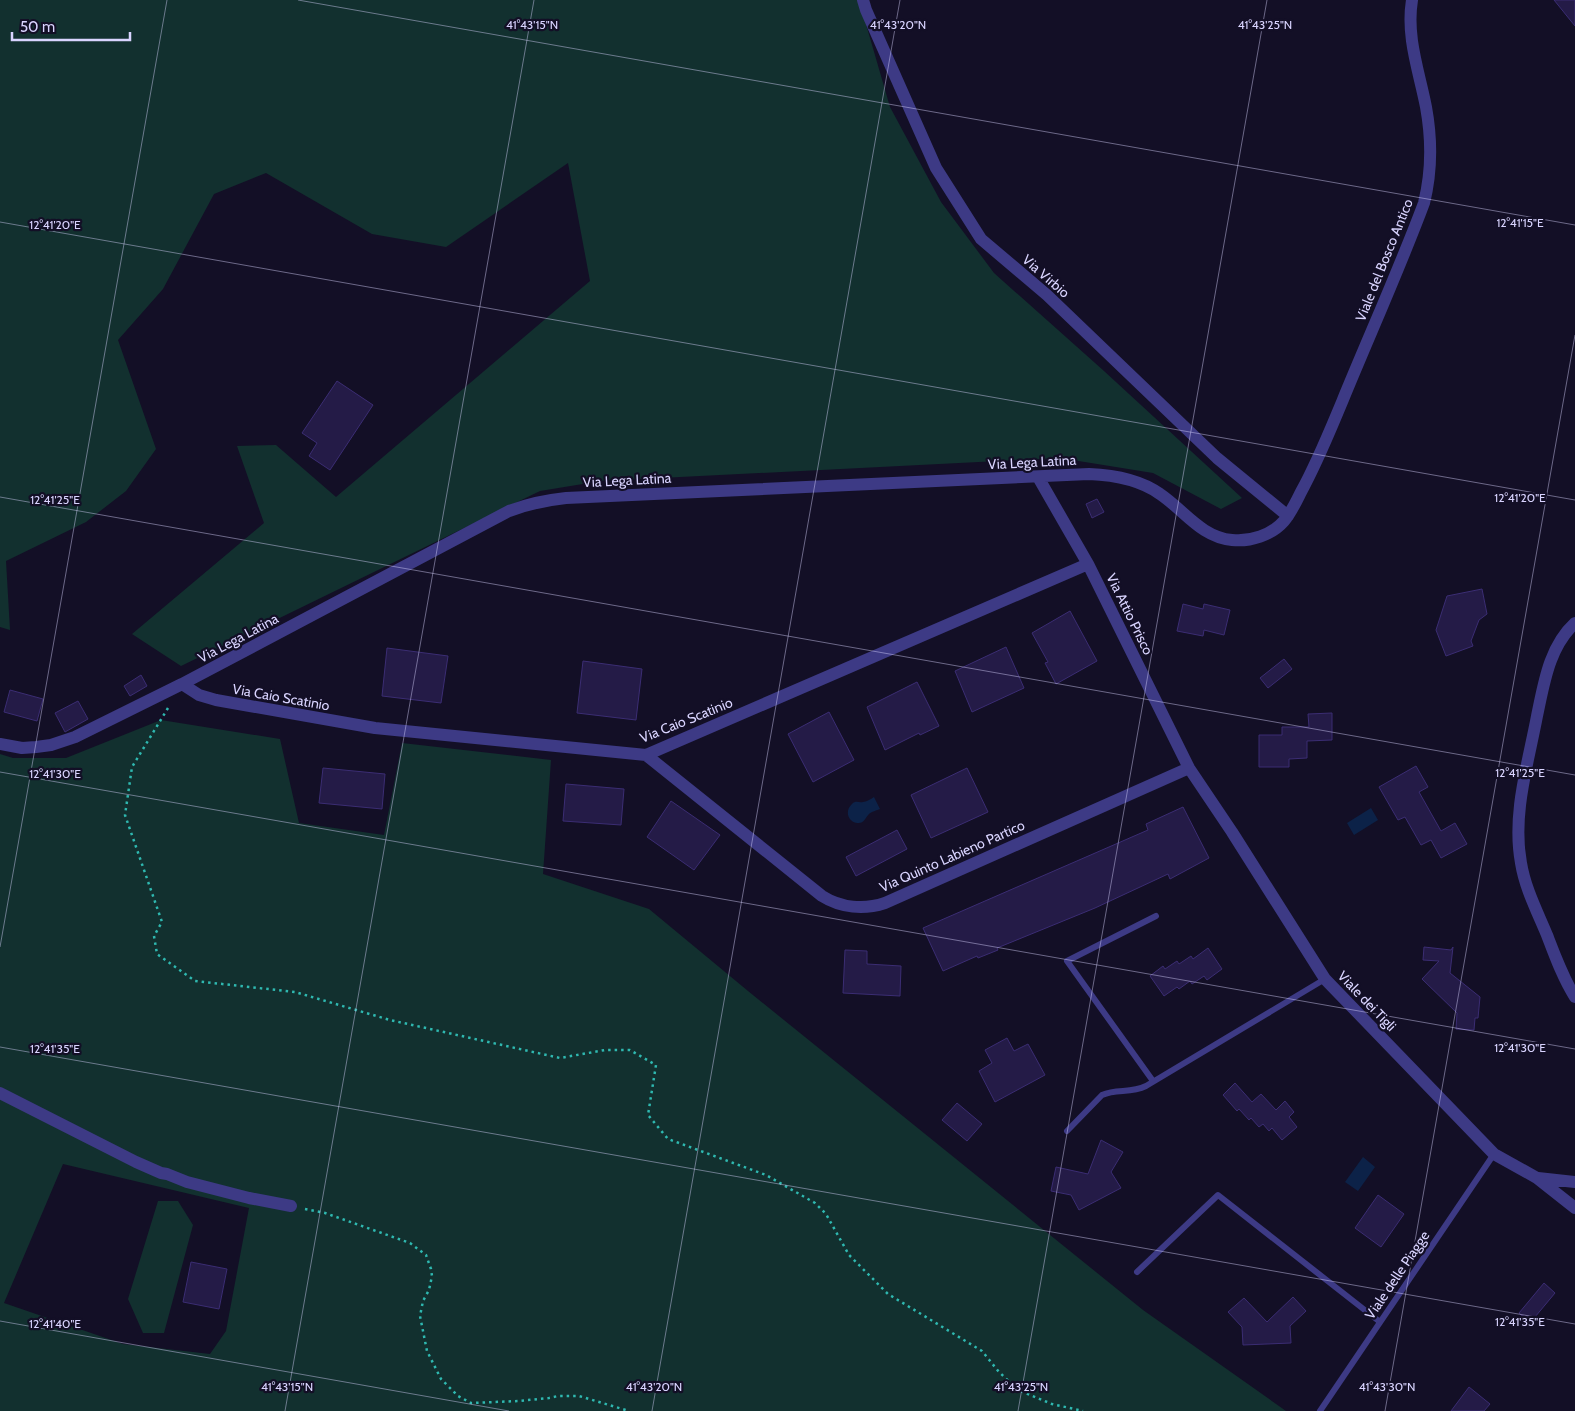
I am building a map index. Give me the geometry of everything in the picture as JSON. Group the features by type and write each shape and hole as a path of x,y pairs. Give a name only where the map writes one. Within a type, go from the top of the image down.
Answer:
{"street":[{"name":"Via Virbio","path":"863,0 936,168 980,239 1047,295 1217,458 1288,516"},
{"name":"Viale del Bosco Antico","path":"1288,516 1315,466 1417,224 1426,196 1431,166 1430,142 1426,107 1410,33 1412,0"},
{"name":"Via Lega Latina","path":"0,744 31,748 59,743 182,684 527,504 566,498 1089,474 1128,479 1149,487 1208,533 1232,540 1245,540 1265,534 1282,524 1288,516"},
{"name":"Via Attio Prisco","path":"1038,477 1088,564 1189,768"},
{"name":"Via Caio Scatinio","path":"182,684 200,695 216,700 347,723 413,732 646,755 1088,564"},
{"path":"1575,623 1561,639 1547,673 1522,794 1518,826 1518,845 1525,881 1565,979 1575,997"},
{"name":"Via Quinto Labieno Partico","path":"646,755 822,896 838,904 859,907 885,903 1189,768"},
{"name":"Viale dei Tigli","path":"1189,768 1325,979 1494,1154 1537,1178 1575,1208"},
{"path":"0,1093 161,1173 187,1182 249,1198 291,1206"},
{"path":"1537,1178 1575,1182"}],"lane":[{"path":"1153,1081 1067,961 1156,916"},
{"path":"1066,1131 1102,1095 1108,1092 1133,1091 1153,1081 1325,979"},
{"name":"Viale delle Piagge","path":"1320,1411 1494,1154"},
{"path":"1137,1272 1218,1194 1380,1322"}],"path":[{"path":"182,684 132,767 125,815 162,922 154,936 157,954 194,981 295,992 390,1020 560,1058 605,1050 630,1050 656,1065 648,1115 668,1139 766,1175 815,1204 826,1214 850,1255 888,1294 982,1351 999,1372 1018,1390 1052,1404 1083,1411"},
{"path":"291,1206 325,1213 410,1242 426,1255 432,1276 420,1316 427,1351 441,1379 458,1396 471,1403 580,1396 629,1411"}],"green space":[{"path":"0,0 859,0 890,107 941,202 994,273 1242,498 1221,509 1153,473 1060,458 601,481 540,491 181,666 132,634 264,523 237,446 276,445 336,497 590,281 568,163 446,247 372,234 266,173 214,194 163,289 118,340 156,449 126,491 86,522 6,561 10,630 0,627"},
{"path":"161,720 280,739 299,823 384,835 402,743 551,760 543,874 649,909 1143,1310 1286,1411 0,1411 0,754 13,758 66,758","holes":["63,1164 249,1208 226,1331 210,1354 123,1344 4,1303"]},
{"path":"158,1201 178,1201 193,1225 164,1333 143,1333 128,1299"}],"water":[{"path":"874,797 880,809 870,813 861,823 854,822 849,818 848,809 852,804 866,802"},
{"path":"1371,808 1378,820 1354,835 1347,823"},
{"path":"1363,1157 1375,1167 1358,1191 1345,1182"}],"building":[{"path":"1554,0 1575,0 1575,26"},
{"path":"337,381 373,405 330,470 309,456 317,443 302,433"},
{"path":"1097,499 1104,512 1092,518 1086,504"},
{"path":"1482,589 1487,614 1479,620 1471,641 1473,646 1446,656 1436,630 1447,596"},
{"path":"1183,604 1203,609 1204,604 1230,610 1224,635 1204,630 1203,636 1177,631"},
{"path":"1070,611 1097,661 1056,684 1045,663 1048,662 1032,633"},
{"path":"1006,647 1024,688 972,712 955,671"},
{"path":"387,648 448,656 441,703 382,696"},
{"path":"1284,659 1292,669 1268,688 1260,678"},
{"path":"583,661 642,669 636,720 577,713"},
{"path":"141,675 147,686 130,696 124,686"},
{"path":"917,682 939,726 920,735 919,733 885,750 867,707"},
{"path":"10,690 43,699 37,721 4,712"},
{"path":"78,701 88,719 65,732 55,713"},
{"path":"829,712 854,760 813,782 788,734"},
{"path":"1332,713 1332,740 1307,741 1307,758 1289,759 1289,767 1259,767 1259,735 1282,735 1282,727 1309,727 1308,714"},
{"path":"1416,766 1428,787 1419,792 1441,831 1455,823 1467,844 1441,858 1431,840 1421,845 1405,817 1398,820 1379,787"},
{"path":"323,768 385,774 382,809 319,803"},
{"path":"967,768 988,812 931,838 911,795"},
{"path":"566,784 624,789 621,825 563,821"},
{"path":"671,801 720,835 694,870 647,837"},
{"path":"1183,807 1209,858 1170,879 1168,874 1095,908 997,948 998,950 978,958 977,956 943,971 923,928 1148,830 1146,824"},
{"path":"897,830 907,849 856,876 846,857"},
{"path":"1424,947 1451,950 1453,947 1450,973 1480,997 1478,1018 1475,1018 1474,1030 1456,1029 1457,1013 1422,979 1439,961 1423,960"},
{"path":"1208,948 1222,969 1207,980 1204,976 1192,984 1190,981 1164,996 1150,976 1163,966 1165,969 1177,961 1179,964 1191,956 1193,959"},
{"path":"845,950 867,951 867,964 901,966 900,996 843,993"},
{"path":"1007,1038 1014,1051 1028,1044 1045,1075 995,1102 979,1071 992,1063 985,1050"},
{"path":"1235,1083 1252,1102 1261,1094 1276,1110 1285,1101 1294,1112 1289,1117 1297,1127 1282,1140 1272,1128 1269,1131 1263,1124 1259,1127 1251,1118 1249,1120 1239,1109 1237,1111 1223,1095"},
{"path":"957,1103 982,1124 967,1141 942,1120"},
{"path":"1101,1140 1123,1152 1111,1172 1121,1188 1079,1210 1071,1195 1051,1191 1056,1167 1088,1174"},
{"path":"1378,1195 1404,1214 1381,1247 1355,1228"},
{"path":"191,1262 227,1269 219,1309 183,1302"},
{"path":"1544,1283 1555,1293 1530,1323 1519,1313"},
{"path":"1293,1297 1306,1311 1290,1326 1291,1343 1243,1345 1242,1327 1228,1312 1244,1298 1267,1322"},
{"path":"1469,1387 1490,1404 1484,1411 1451,1411"}]}
